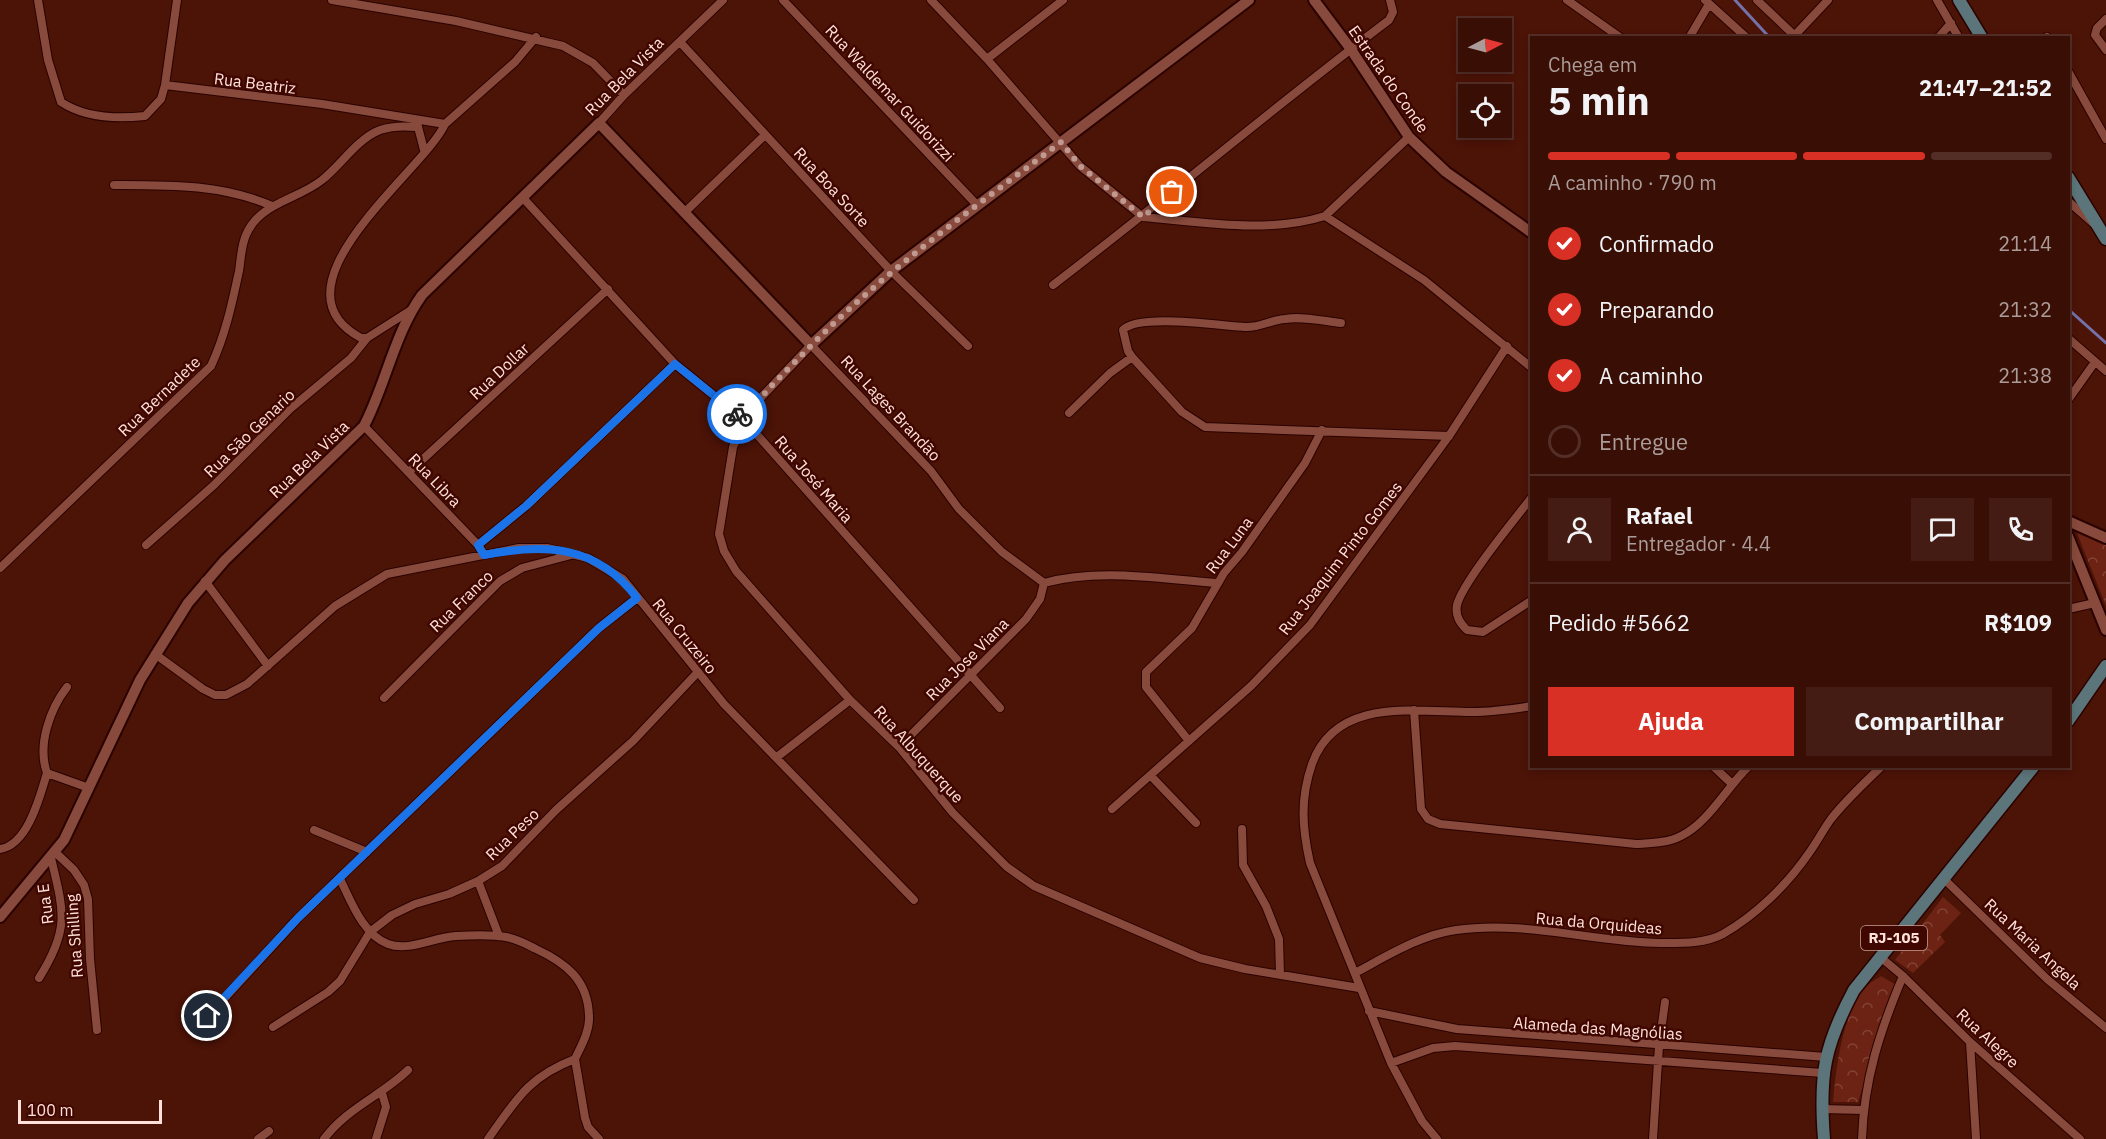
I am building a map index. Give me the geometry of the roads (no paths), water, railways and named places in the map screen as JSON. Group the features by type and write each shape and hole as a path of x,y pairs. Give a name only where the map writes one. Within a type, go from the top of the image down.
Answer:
{"main road":[{"path":"1959,0 1981,36"},
{"path":"2070,180 2106,239"},
{"path":"2070,718 2106,666"},
{"name":"RJ-105","path":"1824,1139 1822,1109 1826,1057 1839,1018 1854,990 1878,957 2032,768"}],"street":[{"path":"38,0 48,60 61,102 82,113 96,116 145,116 161,99 177,0"},
{"path":"332,0 536,37 575,51 593,63 624,95"},
{"name":"Rua Bela Vista","path":"0,917 53,855 76,820 155,654 174,622 205,582 364,426 376,403 411,310 422,295 524,199 624,95 723,0"},
{"name":"Rua Waldemar Guidorizzi","path":"783,0 977,205"},
{"path":"931,0 987,59 1080,166 1143,217 1277,225 1302,223 1324,216 1409,137"},
{"path":"987,59 1063,0"},
{"path":"811,345 891,271 1249,0"},
{"name":"Estrada do Conde","path":"1314,0 1350,48 1409,137 1446,172 1530,231"},
{"path":"1053,285 1143,217 1215,154 1392,16 1390,0"},
{"path":"1567,0 1618,36"},
{"path":"1757,0 1796,36 1828,0"},
{"path":"1938,0 1958,36"},
{"path":"1690,36 1707,2 1745,36"},
{"path":"2106,19 2097,28 2095,35 2106,50"},
{"path":"1940,36 1951,23"},
{"path":"367,338 355,335 334,308 332,284 336,266 368,218 424,150 437,138 445,124 515,62 536,37"},
{"name":"Rua Boa Sorte","path":"680,42 891,271 968,346"},
{"path":"2070,75 2106,139"},
{"name":"Rua Beatriz","path":"165,85 322,104 417,123 445,124"},
{"path":"417,123 424,150"},
{"name":"Rua Bernadete","path":"0,568 210,366 221,345 229,318 245,236 251,224 272,206 306,191 321,181 363,140 393,127 417,123"},
{"name":"Rua Lages Brandão","path":"599,123 931,471 958,509 1002,552 1044,583"},
{"path":"686,212 765,135"},
{"path":"114,185 205,188 272,206"},
{"name":"Rua José Maria","path":"524,199 675,364 744,420 1000,708"},
{"path":"2070,203 2097,226"},
{"path":"1324,216 1424,280 1530,366"},
{"name":"Rua Dollar","path":"409,472 608,289"},
{"name":"Rua Sāo Genario","path":"146,545 214,485 290,409 351,358 367,338 411,310"},
{"path":"1341,323 1286,319 1258,326 1202,322 1129,324 1123,330 1123,337 1132,357 1182,412 1205,427 1449,436"},
{"path":"2070,340 2106,371"},
{"name":"Rua Albuquerque","path":"811,345 752,407 733,447 719,534 724,551 736,571 850,700 899,747 953,813 1008,867 1034,886 1200,958 1359,988"},
{"name":"Rua Joaquim Pinto Gomes","path":"1112,809 1251,686 1310,625 1449,436 1507,346"},
{"path":"1069,413 1110,373 1132,357"},
{"path":"2070,397 2095,362"},
{"path":"478,545 526,506 675,364"},
{"name":"Rua Libra","path":"364,426 478,545 484,555"},
{"name":"Rua Luna","path":"1189,741 1146,687 1146,672 1192,628 1204,612 1217,583 1305,463 1322,430"},
{"path":"1530,500 1472,579 1457,605 1457,615 1467,630 1484,632 1530,601"},
{"path":"2070,522 2106,538"},
{"path":"2070,541 2106,630"},
{"name":"Rua Cruzeiro","path":"155,654 215,695 226,695 241,688 268,666 335,606 387,574 519,548 547,548 575,554 611,570 623,579 697,673 914,900"},
{"name":"Rua Franco","path":"384,698 500,581 522,568 575,554"},
{"path":"1044,583 1068,576 1106,574 1217,583"},
{"path":"205,582 268,666"},
{"name":"Rua Jose Viana","path":"899,747 1036,607 1044,583"},
{"path":"200,1025 298,918 599,628 637,598"},
{"path":"2070,609 2095,603"},
{"name":"Rua Peso","path":"273,1026 328,992 340,981 370,932 393,915 415,903 449,894 478,881 502,866 556,810 633,741 697,673"},
{"path":"0,849 13,845 20,838 38,805 47,773 43,750 46,732 67,687"},
{"path":"777,757 850,700"},
{"path":"1437,1139 1422,1121 1391,1063 1310,863 1303,833 1301,806 1306,781 1316,753 1333,732 1368,714 1414,710 1476,712 1530,706"},
{"path":"1414,710 1421,809 1428,819 1440,825 1636,844 1663,842 1680,837 1695,828 1731,783 1747,768"},
{"path":"1715,768 1731,783"},
{"name":"Rua da Orquideas","path":"1355,973 1419,940 1456,930 1510,929 1625,943 1702,941 1720,936 1756,910 1791,877 1831,819 1880,768"},
{"path":"47,773 89,789"},
{"path":"1151,776 1196,823"},
{"path":"314,830 367,852"},
{"path":"1242,830 1244,865 1266,906 1279,939 1280,974"},
{"name":"Rua E","path":"39,978 52,957 63,918 53,855"},
{"name":"Rua Shilling","path":"53,855 74,870 84,885 88,898 90,959 97,1030"},
{"path":"340,879 370,932 390,945 401,946 454,936 499,936 515,939 566,965 579,979 586,995 589,1017 587,1032 575,1059 585,1118 588,1127 599,1139"},
{"name":"Rua Maria Angela","path":"1944,879 2047,979 2106,1028"},
{"path":"478,881 499,936"},
{"name":"Rua Alegre","path":"1878,957 1903,976 1970,1041 2080,1139"},
{"path":"1862,1139 1863,1110 1870,1067 1903,976"},
{"path":"1653,1139 1659,1046 1665,1002"},
{"name":"Alameda das Magnólias","path":"1369,1011 1457,1029 1561,1039 1826,1057"},
{"path":"1560,1054 1561,1039"},
{"path":"1970,1041 1976,1139"},
{"name":"Alameda das Magnólias","path":"1391,1063 1420,1051 1443,1046 1823,1073"},
{"path":"488,1139 533,1080 544,1072 575,1059"},
{"path":"324,1139 357,1106 382,1093 408,1070"},
{"path":"376,1139 386,1107 382,1093"},
{"path":"1822,1109 1863,1110"},
{"path":"258,1139 269,1131"}],"waterway":[{"path":"1735,0 1768,36"},
{"path":"2070,311 2106,343"}]}
